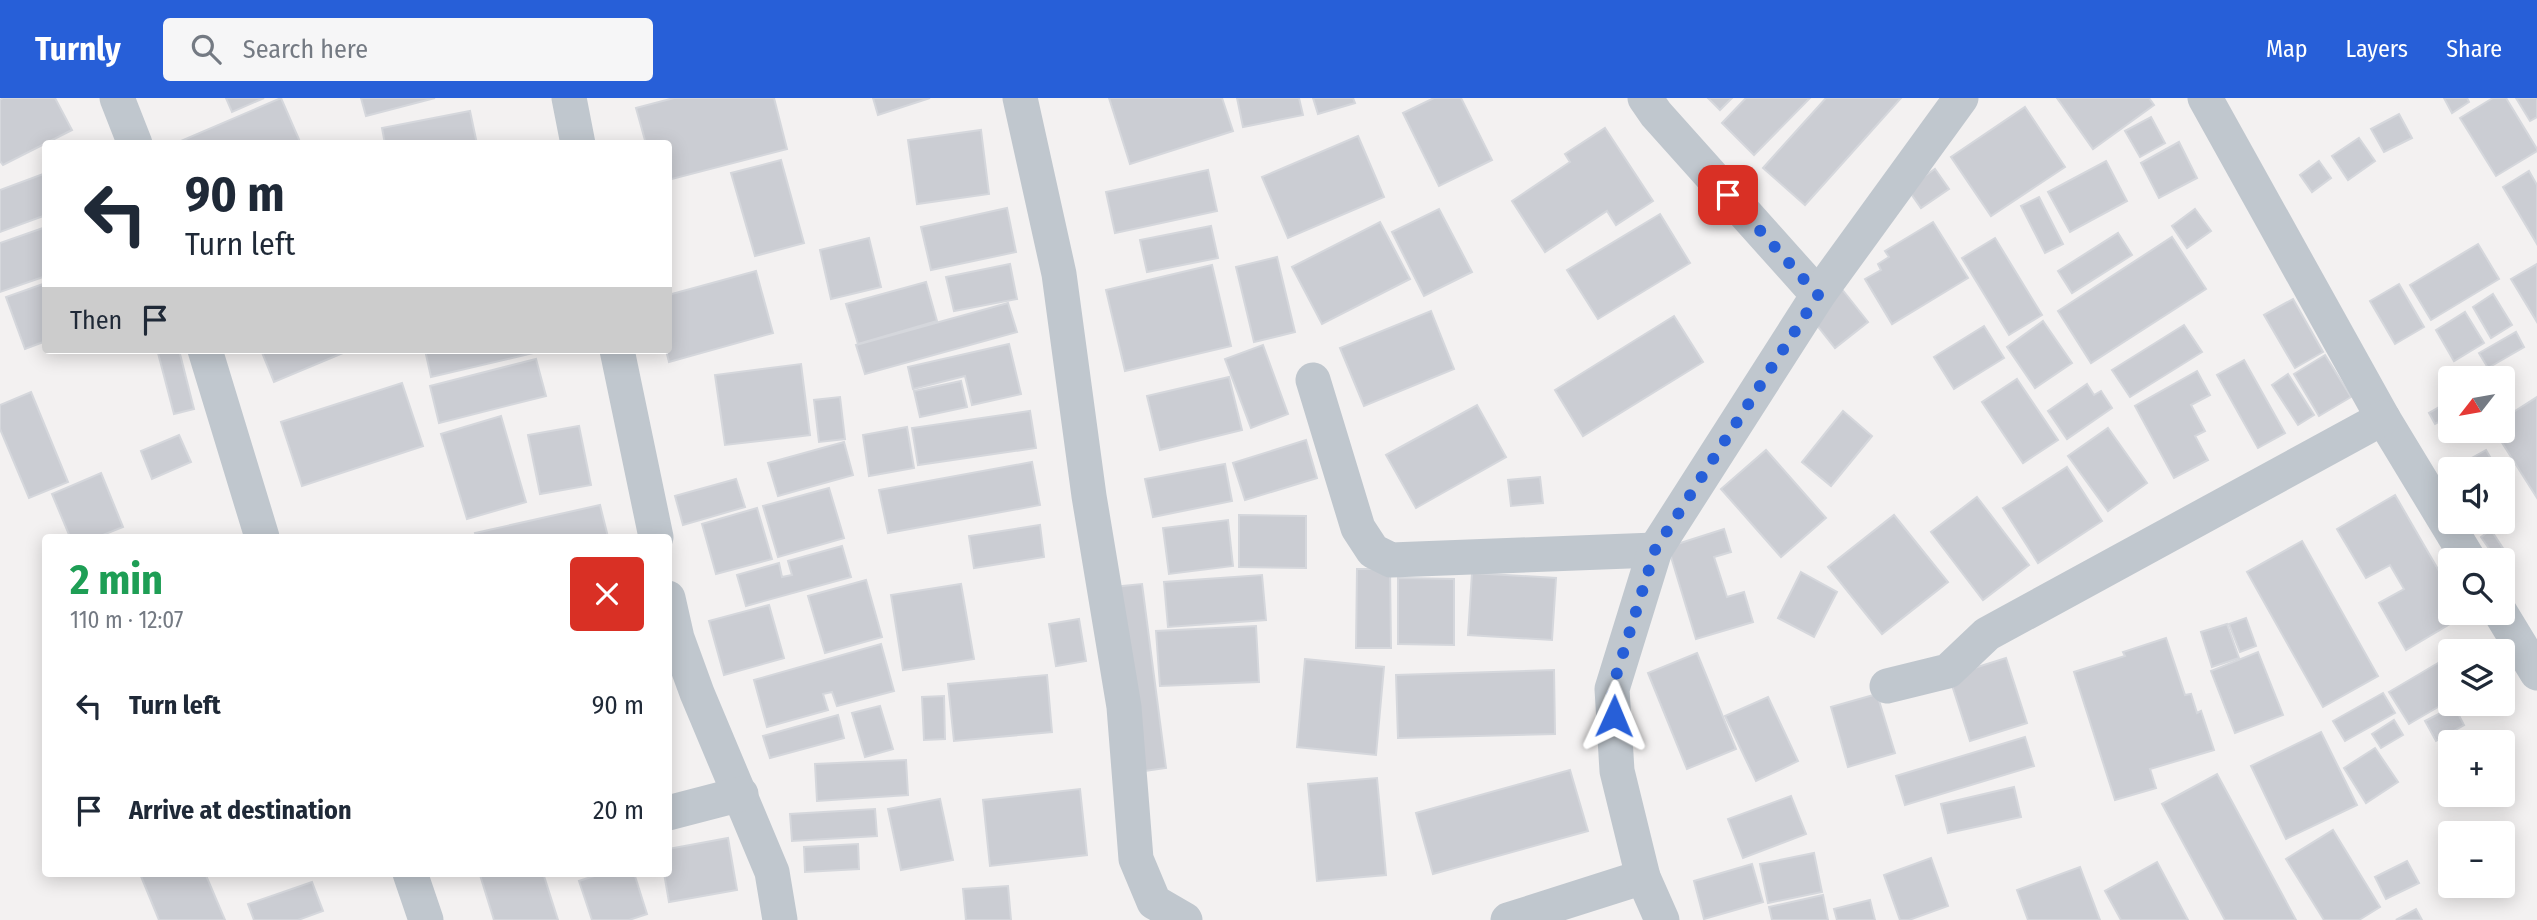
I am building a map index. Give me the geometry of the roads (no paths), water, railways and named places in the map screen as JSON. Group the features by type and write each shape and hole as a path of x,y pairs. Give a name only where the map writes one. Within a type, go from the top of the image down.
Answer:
{"street":[{"path":"117,98 133,140"},
{"path":"569,98 577,140"},
{"path":"1020,98 1059,274 1089,496 1124,708 1136,859 1154,902 1185,920"},
{"path":"1645,98 1656,114 1818,295"},
{"path":"1662,920 1643,877 1618,771 1612,689 1655,550 1818,295 1961,98"},
{"path":"2205,98 2383,418 2462,548"},
{"path":"206,354 261,534"},
{"path":"618,354 655,534"},
{"path":"1313,380 1358,528 1373,551 1391,560 1655,550"},
{"path":"1887,686 1948,671 1987,634 2383,418"},
{"path":"672,616 697,693 772,872 780,920"},
{"path":"2508,625 2537,673"},
{"path":"672,812 741,794"},
{"path":"419,877 426,920"},
{"path":"1508,920 1643,877"}]}
